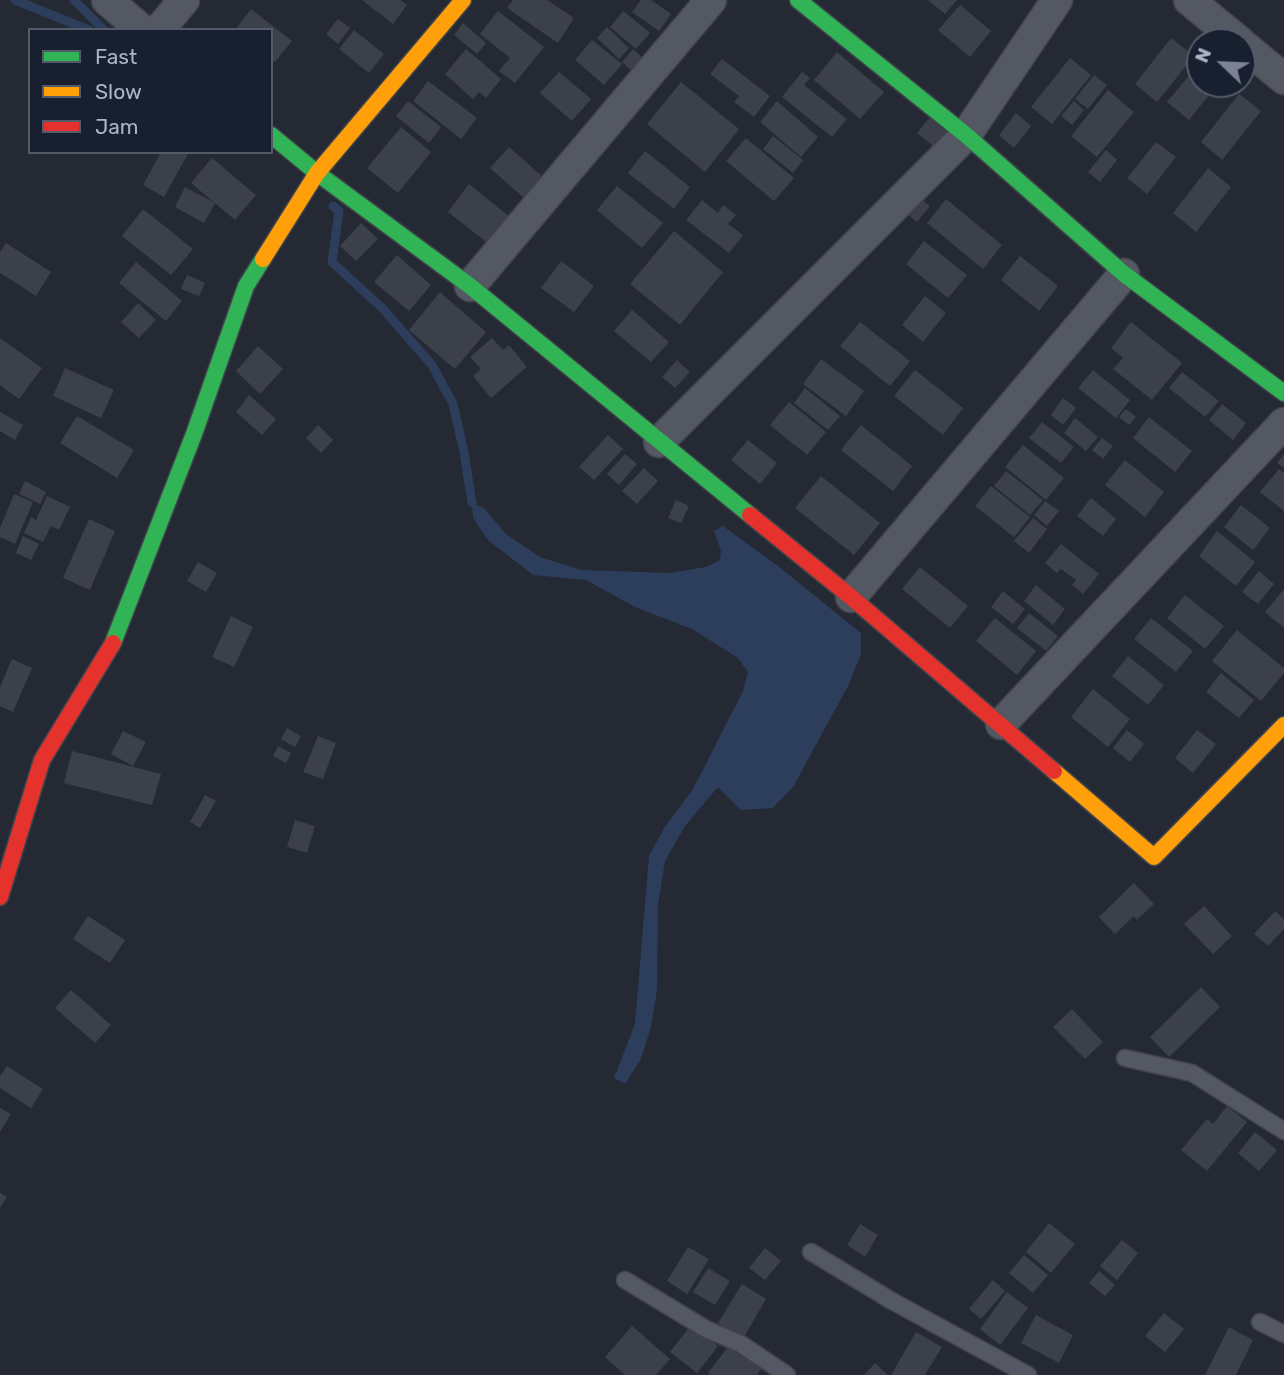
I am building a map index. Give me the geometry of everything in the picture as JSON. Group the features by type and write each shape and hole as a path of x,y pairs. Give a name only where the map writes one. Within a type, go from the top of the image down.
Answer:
{"street":[{"path":"107,0 140,28"},
{"path":"161,28 184,0"},
{"path":"0,897 43,760 114,641 194,434 246,286 317,173 463,0"},
{"path":"470,286 711,0"},
{"path":"798,0 966,135 1124,274 1284,393"},
{"path":"659,442 966,135 1058,0"},
{"path":"1189,0 1223,28"},
{"path":"1256,56 1284,79"},
{"path":"273,137 317,173 470,286 851,597 1154,858 1284,725"},
{"path":"851,597 1124,274"},
{"path":"1001,724 1284,423"}],"lane":[{"path":"1125,1058 1192,1073 1284,1131"},
{"path":"811,1252 892,1301 1028,1375"},
{"path":"625,1280 706,1329 741,1345 787,1375"},
{"path":"1260,1322 1284,1334"}],"water":[{"path":"472,503 484,508 506,534 540,557 581,570 669,573 706,567 720,560 721,551 714,531 723,526 861,633 861,654 848,686 793,787 773,808 741,810 718,787 685,826 665,861 658,905 657,990 651,1027 641,1059 625,1084 614,1078 635,1024 649,856 664,828 693,789 743,691 748,672 738,658 692,629 635,607 586,580 533,575 488,540 473,518"}],"building":[{"path":"362,0 400,0 407,5 393,24"},
{"path":"513,0 547,0 574,18 558,43 507,8"},
{"path":"641,0 651,0 671,14 659,31 632,12"},
{"path":"928,0 957,0 945,14"},
{"path":"960,5 991,31 970,57 938,30"},
{"path":"251,9 292,41 275,62 273,28 237,28"},
{"path":"498,11 544,47 515,83 499,71 510,58 480,34"},
{"path":"623,11 650,33 636,49 610,27"},
{"path":"338,19 350,28 338,44 326,34"},
{"path":"463,23 486,43 477,54 454,35"},
{"path":"607,27 629,48 619,59 597,38"},
{"path":"354,30 384,54 369,73 339,49"},
{"path":"1171,38 1186,50 1186,66 1157,102 1135,84"},
{"path":"592,40 622,64 604,85 575,60"},
{"path":"466,49 501,79 486,98 479,92 473,99 445,74"},
{"path":"633,49 644,59 633,72 622,62"},
{"path":"837,52 884,92 860,119 814,80"},
{"path":"1070,58 1091,75 1052,124 1031,107"},
{"path":"722,59 770,96 754,117 734,102 739,96 710,74"},
{"path":"559,72 591,99 572,121 540,93"},
{"path":"802,72 810,78 804,85 847,119 832,137 782,97"},
{"path":"1094,75 1107,85 1088,109 1075,99"},
{"path":"1186,79 1186,98 1207,98 1189,120 1167,102"},
{"path":"428,81 477,118 461,139 413,101"},
{"path":"681,82 739,129 705,172 647,124"},
{"path":"1108,90 1134,112 1097,157 1071,136"},
{"path":"1236,98 1244,98 1261,111 1222,160 1201,142"},
{"path":"408,101 441,127 429,143 396,116"},
{"path":"777,101 818,137 801,157 760,122"},
{"path":"1074,101 1084,110 1072,125 1061,116"},
{"path":"1016,113 1031,126 1014,148 999,135"},
{"path":"930,117 955,137 942,153 917,133"},
{"path":"401,127 431,152 398,193 367,168"},
{"path":"773,136 803,160 793,173 763,149"},
{"path":"746,138 794,178 774,201 726,161"},
{"path":"1156,142 1176,157 1147,194 1127,178"},
{"path":"509,147 544,178 525,199 490,168"},
{"path":"1106,150 1117,160 1100,182 1088,172"},
{"path":"645,151 690,187 674,209 628,173"},
{"path":"160,154 188,154 164,197 143,185"},
{"path":"212,158 256,195 235,220 191,183"},
{"path":"1208,168 1231,187 1196,232 1173,213"},
{"path":"469,184 511,218 490,245 448,212"},
{"path":"617,186 663,223 642,248 597,210"},
{"path":"185,187 215,203 204,223 175,207"},
{"path":"912,192 930,206 917,222 899,207"},
{"path":"946,199 1002,245 983,269 927,223"},
{"path":"702,200 718,213 723,205 736,215 728,224 743,235 729,253 686,220"},
{"path":"143,209 193,249 171,275 122,236"},
{"path":"361,223 378,239 356,261 340,246"},
{"path":"674,231 723,272 680,325 630,284"},
{"path":"924,241 967,275 948,298 906,264"},
{"path":"6,243 51,272 36,296 0,273 0,252"},
{"path":"397,255 431,285 409,311 374,282"},
{"path":"1020,256 1058,286 1039,311 1001,280"},
{"path":"561,261 594,286 574,312 541,288"},
{"path":"136,262 182,301 166,321 119,283"},
{"path":"187,275 205,283 199,296 181,289"},
{"path":"440,292 486,332 455,369 409,330"},
{"path":"925,296 946,313 923,342 902,325"},
{"path":"138,303 156,320 139,338 121,322"},
{"path":"632,310 669,342 651,362 614,331"},
{"path":"860,322 910,361 890,386 840,346"},
{"path":"1131,322 1182,363 1152,400 1113,369 1123,358 1111,348"},
{"path":"0,338 42,368 19,399 0,385"},
{"path":"492,338 503,350 509,345 527,367 491,398 473,376 481,369 470,357"},
{"path":"258,346 283,369 260,394 236,371"},
{"path":"821,359 864,391 846,416 803,384"},
{"path":"677,360 690,372 675,388 662,377"},
{"path":"65,368 114,390 101,418 53,396"},
{"path":"915,370 963,408 943,435 894,396"},
{"path":"1093,370 1130,400 1116,418 1078,388"},
{"path":"1182,372 1219,401 1205,417 1169,388"},
{"path":"805,388 840,416 828,430 794,403"},
{"path":"249,395 276,419 262,435 236,412"},
{"path":"1063,398 1076,408 1063,425 1051,415"},
{"path":"789,402 826,432 807,455 770,425"},
{"path":"1222,404 1246,423 1233,440 1209,420"},
{"path":"1126,409 1136,417 1129,425 1119,417"},
{"path":"0,412 23,425 15,440 0,431"},
{"path":"77,416 134,450 117,478 60,443"},
{"path":"1149,417 1192,451 1175,472 1133,438"},
{"path":"1075,418 1098,437 1086,451 1064,433"},
{"path":"1042,422 1074,447 1061,463 1029,438"},
{"path":"318,425 333,440 321,453 306,438"},
{"path":"861,425 912,466 893,491 841,450"},
{"path":"608,435 623,449 594,480 579,467"},
{"path":"1102,438 1113,446 1103,459 1092,450"},
{"path":"748,440 777,463 760,484 731,460"},
{"path":"1023,445 1064,478 1046,500 1005,467"},
{"path":"625,454 637,464 619,485 607,474"},
{"path":"1284,454 1284,468 1277,463"},
{"path":"1125,460 1164,492 1145,517 1105,485"},
{"path":"644,468 658,481 637,504 622,491"},
{"path":"1279,469 1284,473 1284,511 1260,492"},
{"path":"1006,471 1043,500 1030,515 994,486"},
{"path":"821,476 880,523 854,555 795,508"},
{"path":"25,481 46,492 40,504 19,494"},
{"path":"991,486 1030,517 1014,537 975,506"},
{"path":"14,494 33,502 15,544 0,537 0,528"},
{"path":"47,496 70,507 59,530 51,526 43,542 24,533 31,517 36,520"},
{"path":"1091,498 1116,519 1103,536 1077,516"},
{"path":"676,500 689,506 681,523 668,518"},
{"path":"1045,501 1059,511 1047,526 1034,515"},
{"path":"1241,505 1270,528 1253,550 1224,527"},
{"path":"1033,518 1047,529 1029,553 1014,541"},
{"path":"89,519 115,531 90,590 63,578"},
{"path":"1217,531 1255,562 1236,586 1199,556"},
{"path":"23,536 39,544 31,560 16,553"},
{"path":"1061,544 1099,574 1083,594 1072,585 1076,580 1061,569 1057,573 1045,563"},
{"path":"198,562 217,573 206,592 187,581"},
{"path":"920,567 968,606 950,628 902,589"},
{"path":"1259,571 1274,584 1258,604 1242,592"},
{"path":"1036,585 1065,609 1053,625 1024,601"},
{"path":"1284,589 1284,628 1265,612"},
{"path":"1003,591 1025,609 1013,624 991,607"},
{"path":"1185,595 1224,626 1205,649 1167,618"},
{"path":"1029,613 1058,636 1046,651 1017,628"},
{"path":"231,616 253,627 234,667 212,657"},
{"path":"995,618 1036,651 1017,675 976,641"},
{"path":"1151,618 1193,651 1176,672 1134,639"},
{"path":"1237,630 1284,668 1284,673 1261,701 1212,661"},
{"path":"1128,656 1164,685 1148,705 1112,676"},
{"path":"12,659 32,668 13,712 0,706 0,687"},
{"path":"1221,673 1254,700 1239,718 1206,692"},
{"path":"1093,689 1130,719 1108,747 1071,717"},
{"path":"287,728 301,736 295,747 281,739"},
{"path":"1127,730 1144,744 1130,762 1113,748"},
{"path":"1197,730 1216,744 1193,773 1175,758"},
{"path":"123,731 146,742 133,766 111,754"},
{"path":"318,736 336,743 323,779 303,772"},
{"path":"278,746 291,753 286,763 273,756"},
{"path":"72,751 161,774 152,805 64,783"},
{"path":"205,795 216,801 200,828 190,822"},
{"path":"295,820 315,826 307,853 287,847"},
{"path":"1134,883 1154,904 1137,920 1134,916 1115,934 1099,917"},
{"path":"1204,906 1232,936 1213,954 1184,924"},
{"path":"1275,911 1284,919 1284,929 1268,946 1254,934"},
{"path":"88,916 125,940 110,963 73,939"},
{"path":"1201,987 1220,1007 1169,1057 1150,1037"},
{"path":"71,990 111,1025 95,1043 55,1008"},
{"path":"1072,1009 1103,1042 1085,1059 1053,1027"},
{"path":"7,1066 43,1089 31,1108 0,1088 0,1076"},
{"path":"1227,1106 1247,1122 1207,1171 1181,1150 1207,1119 1213,1124"},
{"path":"0,1108 11,1114 0,1132"},
{"path":"1255,1132 1277,1150 1259,1171 1238,1153"},
{"path":"0,1193 7,1197 0,1208"},
{"path":"1049,1223 1075,1244 1051,1273 1026,1252"},
{"path":"860,1224 878,1235 865,1257 847,1245"},
{"path":"1122,1240 1138,1253 1117,1280 1100,1266"},
{"path":"688,1247 709,1259 687,1294 667,1281"},
{"path":"765,1248 781,1261 765,1280 749,1268"},
{"path":"1024,1255 1048,1275 1033,1293 1009,1273"},
{"path":"708,1268 730,1281 715,1305 693,1292"},
{"path":"1099,1271 1115,1285 1105,1296 1089,1283"},
{"path":"993,1280 1005,1291 981,1319 969,1309"},
{"path":"742,1284 766,1299 743,1339 718,1323"},
{"path":"1007,1292 1028,1308 1000,1345 980,1329"},
{"path":"1164,1313 1184,1329 1165,1352 1145,1336"},
{"path":"1036,1315 1073,1335 1059,1363 1021,1343"},
{"path":"691,1325 718,1346 697,1373 670,1352"},
{"path":"632,1326 670,1359 656,1375 625,1375 605,1357"},
{"path":"1229,1327 1253,1340 1236,1375 1205,1375"},
{"path":"916,1332 942,1347 925,1375 891,1375"},
{"path":"731,1343 762,1368 757,1375 708,1373"},
{"path":"875,1363 888,1375 864,1375"}],"waterway":[{"path":"15,0 84,28"},
{"path":"74,0 102,28"},
{"path":"333,206 339,211 332,262 383,309 432,365 453,404 472,503"}],"traffic: fast":[{"path":"798,0 966,135 1124,274 1284,393"},
{"path":"273,137 317,173 470,286 750,515"},
{"path":"113,643 194,434 246,286 263,259"}],"traffic: slow":[{"path":"263,259 317,173 463,0"},
{"path":"1054,771 1154,857 1284,725"}],"traffic: jam":[{"path":"750,515 851,597 1054,771"},
{"path":"0,897 42,760 113,643"}]}
